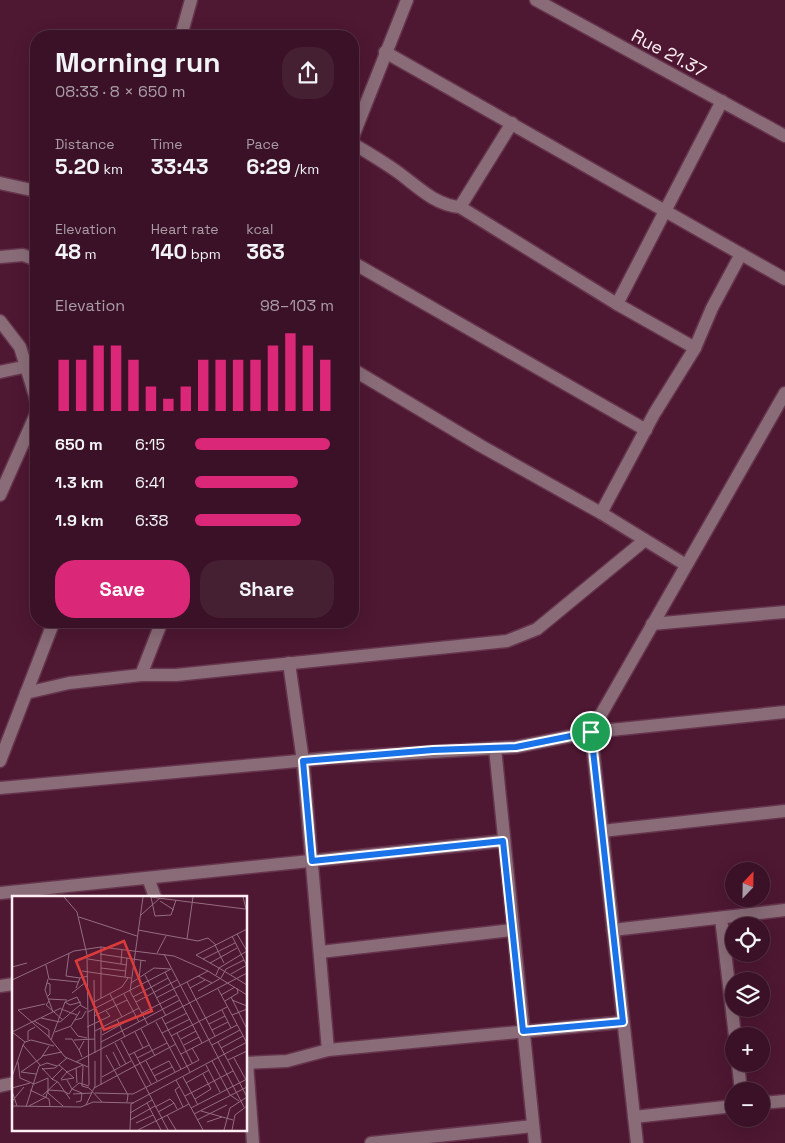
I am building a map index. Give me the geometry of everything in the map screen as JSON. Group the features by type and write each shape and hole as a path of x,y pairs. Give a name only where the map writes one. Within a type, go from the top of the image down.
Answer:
{"street":[{"path":"183,30 191,0"},
{"path":"359,121 407,0"},
{"name":"Rue 21.37","path":"536,0 785,136"},
{"path":"385,52 512,122 785,279"},
{"path":"617,304 722,101"},
{"path":"460,207 512,122"},
{"path":"359,147 399,173 434,199 443,204 460,207 617,304 695,348"},
{"path":"0,183 30,190"},
{"path":"601,513 646,430 695,348 712,308 741,254"},
{"path":"0,257 23,255 30,258"},
{"path":"359,266 646,430"},
{"path":"0,321 20,347 30,374"},
{"path":"0,372 28,366"},
{"path":"359,372 482,446 601,513 686,565"},
{"path":"636,1143 591,732 785,393"},
{"path":"0,495 30,428"},
{"path":"26,693 69,683 142,675 176,674 507,641 537,629 645,540"},
{"path":"652,624 784,612"},
{"path":"0,761 51,628"},
{"path":"142,675 159,628"},
{"path":"289,663 303,761 328,1050"},
{"path":"0,788 303,761 516,747 591,732 785,712"},
{"path":"495,748 535,1143"},
{"path":"602,831 785,812"},
{"path":"0,893 503,841"},
{"path":"148,878 155,896"},
{"path":"613,930 785,910"},
{"path":"721,918 734,1027"},
{"path":"320,952 512,930"},
{"path":"248,1063 287,1061 328,1050 623,1022"},
{"path":"248,1086 253,1143"},
{"path":"770,1102 785,1101"},
{"path":"634,1117 725,1107"},
{"path":"372,1143 533,1126"}],"route":[{"path":"591,732 623,1022 523,1031 503,841 312,861 303,761 433,750 516,747 591,732"}]}
